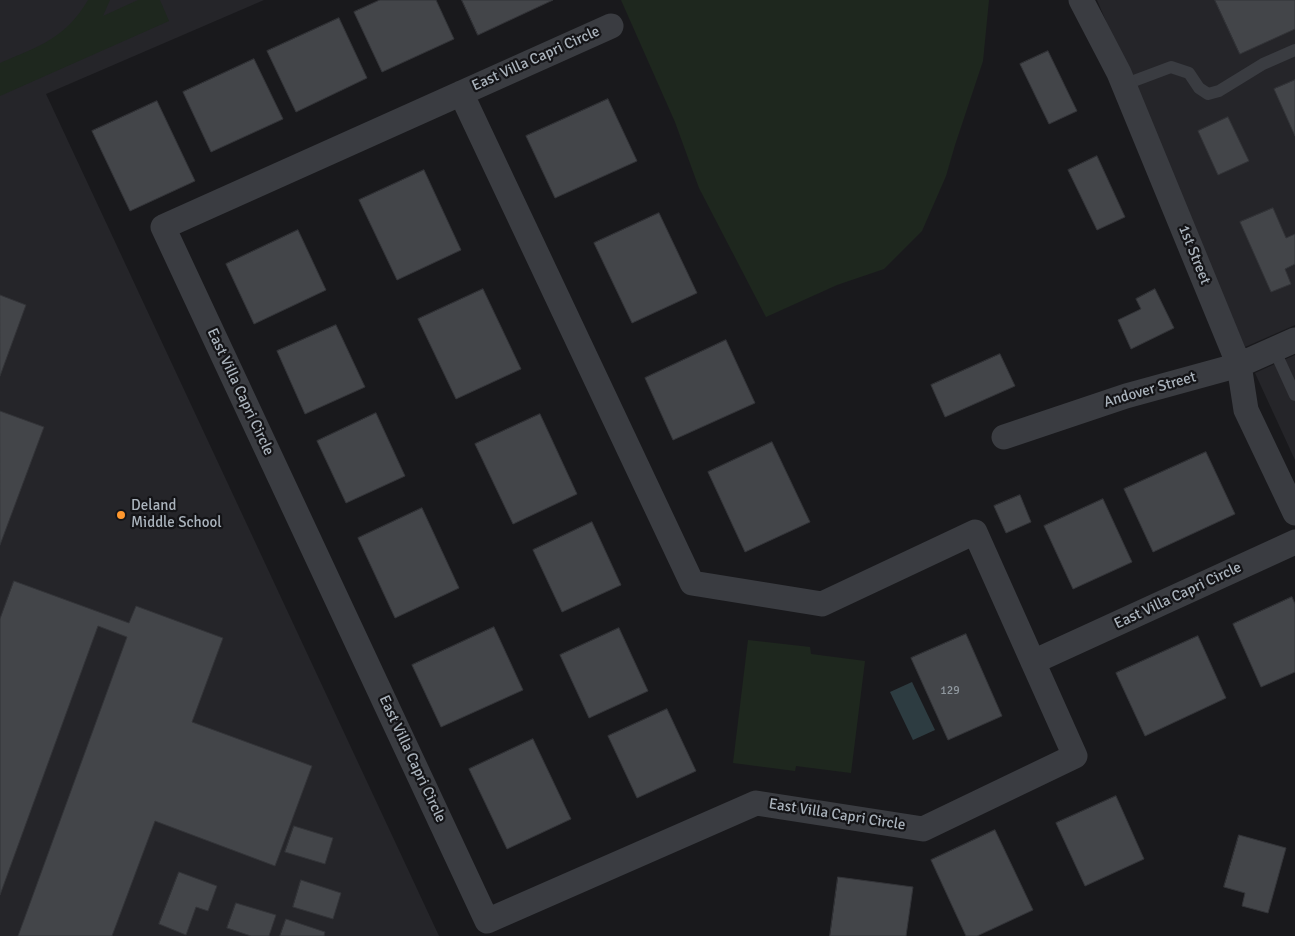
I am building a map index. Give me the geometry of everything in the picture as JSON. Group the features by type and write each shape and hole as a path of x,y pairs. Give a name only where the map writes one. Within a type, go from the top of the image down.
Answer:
{"street":[{"name":"1st Street","path":"1081,0 1123,85 1239,365 1246,410 1295,513"},
{"name":"East Villa Capri Circle","path":"460,93 692,583 822,604 975,532 1075,756 924,828 756,803 487,921 164,227 460,93 611,26"},
{"name":"Andover Street","path":"1004,437 1126,396 1239,365 1284,345"},
{"name":"East Villa Capri Circle","path":"1033,662 1295,542"}],"lane":[{"path":"1123,85 1171,66 1189,73 1199,88 1208,94 1219,90 1263,64 1295,50"},
{"path":"1284,345 1295,395"}],"shaded area":[{"name":"Deland Middle School","path":"0,0 264,0 46,94 439,936 0,936"},
{"path":"88,0 110,0 103,16 138,0 160,0 169,21 0,96 0,63 39,46 60,33 70,24"},
{"path":"621,0 989,0 983,61 946,176 922,231 884,269 837,285 766,317 699,188 675,122"},
{"path":"1097,0 1295,0 1295,325 1245,347"},
{"path":"1295,355 1295,460 1255,373"},
{"path":"748,640 810,647 811,654 865,661 851,773 796,766 795,771 733,763"},
{"path":"912,682 935,730 913,740 890,692"}],"building":[{"path":"380,0 436,0 454,39 382,72 354,12"},
{"path":"462,0 553,0 478,35"},
{"path":"1215,0 1295,0 1295,29 1240,54"},
{"path":"339,18 367,78 296,112 267,51"},
{"path":"1048,51 1077,111 1049,124 1020,64"},
{"path":"254,59 283,119 211,152 183,92"},
{"path":"1295,80 1295,136 1274,89"},
{"path":"608,99 637,161 555,198 526,136"},
{"path":"157,101 195,181 130,211 92,131"},
{"path":"1228,117 1249,161 1218,175 1198,131"},
{"path":"1097,156 1125,217 1097,230 1068,170"},
{"path":"424,170 461,250 397,280 359,200"},
{"path":"1273,208 1286,238 1295,234 1295,264 1285,269 1291,284 1271,292 1240,222"},
{"path":"659,213 697,293 632,323 594,243"},
{"path":"298,230 326,290 254,324 226,264"},
{"path":"483,289 521,369 456,399 418,319"},
{"path":"1155,289 1174,328 1131,349 1118,320 1141,309 1136,299"},
{"path":"0,295 26,305 0,376"},
{"path":"336,325 365,387 305,414 277,351"},
{"path":"726,340 755,403 673,440 645,378"},
{"path":"1000,354 1015,386 945,417 931,385"},
{"path":"0,411 44,427 0,545"},
{"path":"376,413 405,476 346,503 317,441"},
{"path":"540,414 577,494 513,524 475,444"},
{"path":"772,442 810,522 745,552 708,472"},
{"path":"1206,452 1235,514 1153,552 1124,489"},
{"path":"1020,495 1031,522 1006,533 994,506"},
{"path":"1103,499 1132,562 1073,589 1044,526"},
{"path":"422,508 459,588 395,618 358,538"},
{"path":"592,522 621,585 562,612 533,550"},
{"path":"14,581 129,623 136,606 223,638 192,722 312,766 275,866 155,821 112,936 18,936 127,637 98,626 0,895 0,619"},
{"path":"1292,597 1295,604 1295,672 1261,687 1233,624"},
{"path":"494,627 523,690 441,727 412,665"},
{"path":"619,628 648,691 589,718 560,655"},
{"path":"966,634 1002,716 948,740 911,658"},
{"path":"1198,636 1226,698 1145,736 1116,673"},
{"path":"667,709 696,771 637,798 608,736"},
{"path":"533,739 571,819 507,849 469,769"},
{"path":"1116,796 1144,859 1085,886 1056,823"},
{"path":"294,826 333,838 325,864 285,852"},
{"path":"995,830 1033,910 977,936 966,936 931,860"},
{"path":"1239,835 1286,848 1268,913 1242,906 1245,893 1224,887"},
{"path":"179,872 217,886 208,911 196,907 186,935 159,924"},
{"path":"838,877 913,887 906,936 830,936"},
{"path":"301,880 341,893 333,919 293,907"},
{"path":"236,903 276,915 269,936 251,936 227,928"},
{"path":"286,919 325,932 324,936 280,936"}],"place":[{"name":"Deland Middle School","path":"121,515"}]}
